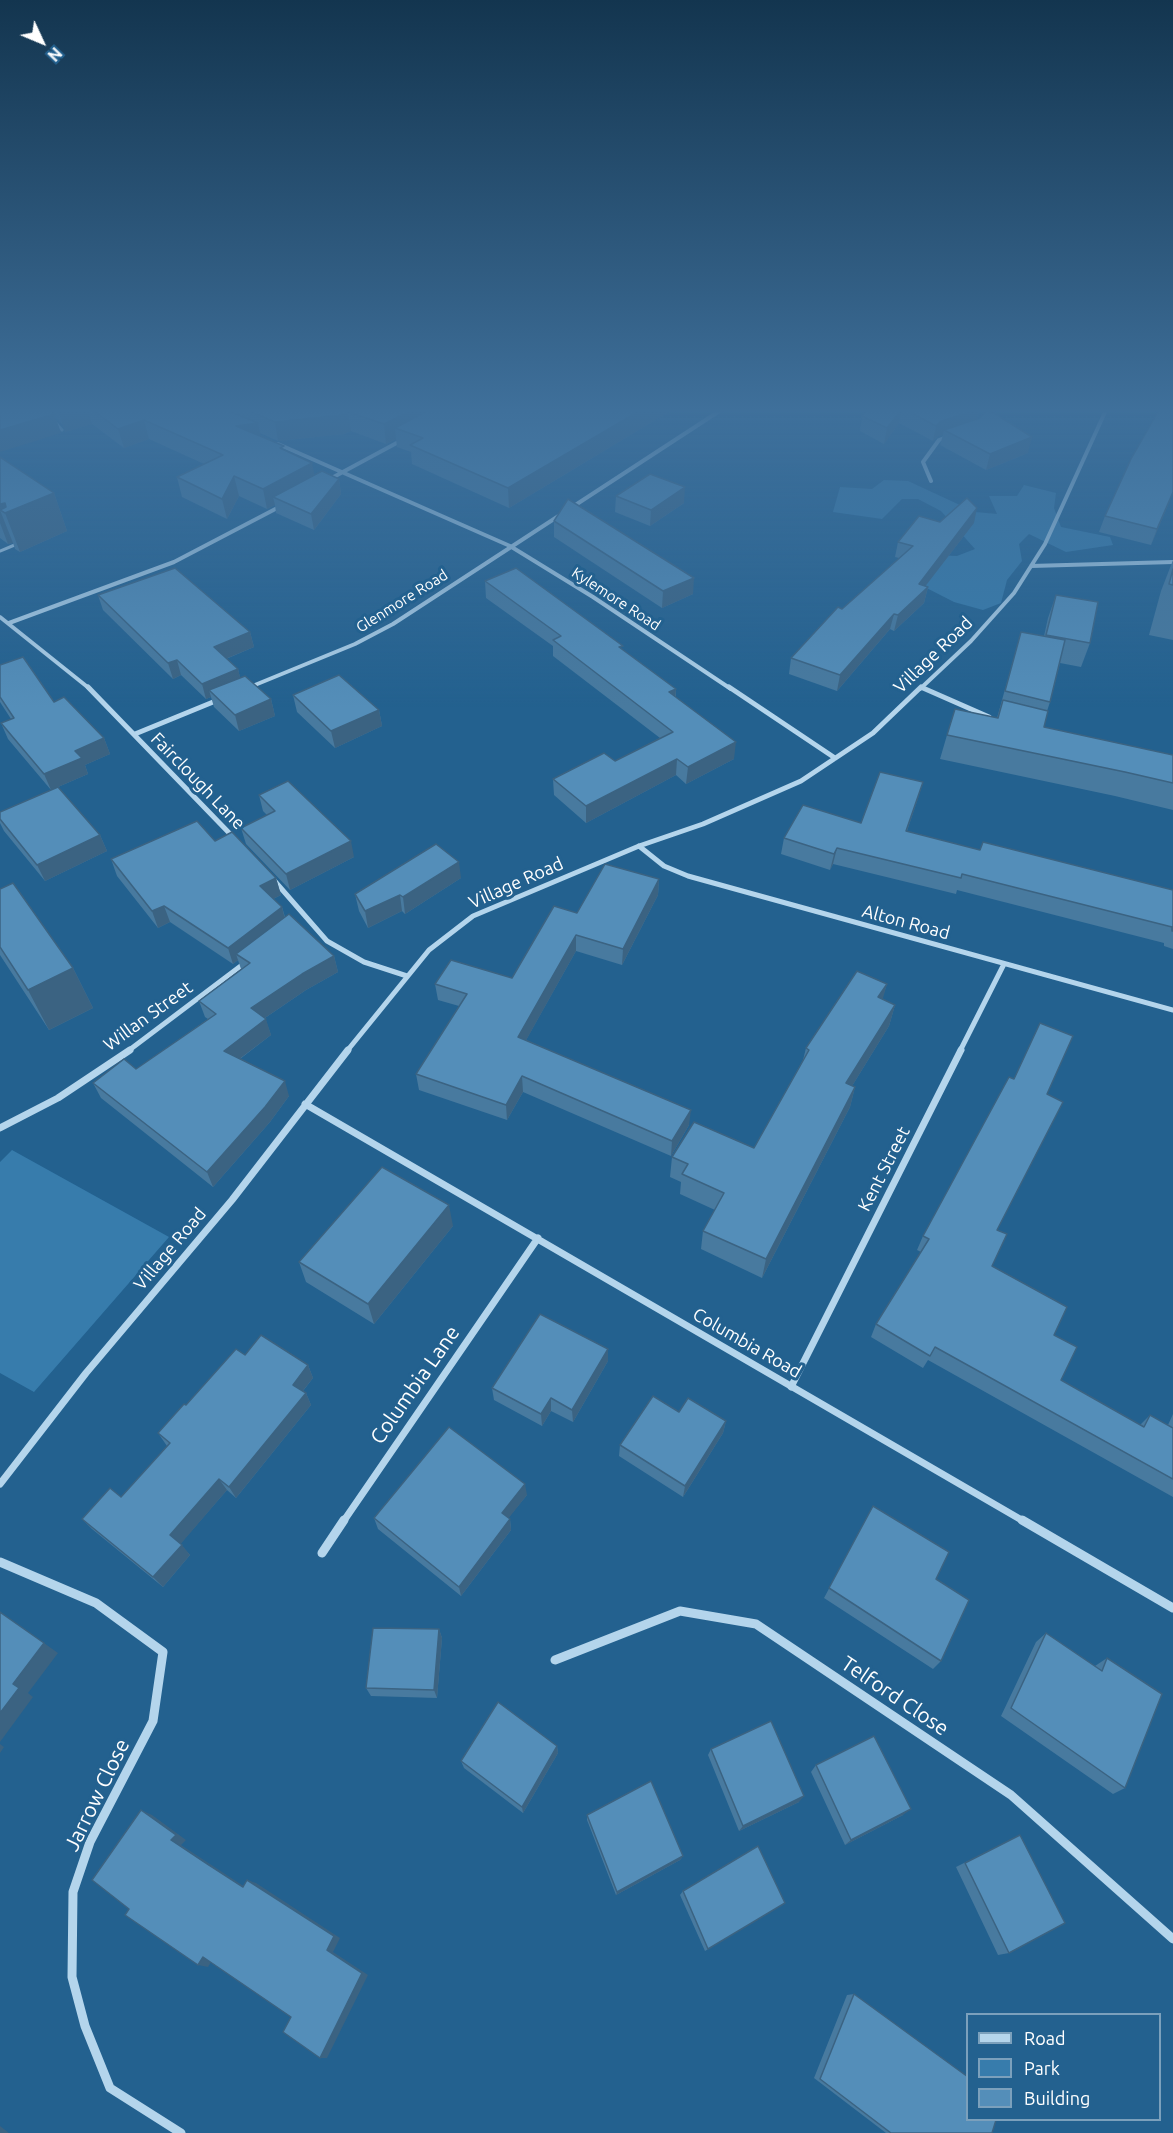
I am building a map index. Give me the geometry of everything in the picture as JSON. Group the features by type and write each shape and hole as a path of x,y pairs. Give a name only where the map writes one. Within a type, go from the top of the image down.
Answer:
{"street":[{"path":"9,623 174,562 274,510"},
{"name":"Kylemore Road","path":"428,510 510,546 593,597 835,758"},
{"name":"Glenmore Road","path":"245,689 355,644 393,624 567,510"},
{"name":"Village Road","path":"0,1484 86,1373 232,1200 305,1104 429,950 473,916 639,846 703,824 801,781 873,733 971,641 1014,594 1045,544 1061,510"},
{"path":"1031,566 1173,562"},
{"name":"Fairclough Lane","path":"0,617 86,685 238,842"},
{"path":"923,688 962,707 995,719"},
{"path":"135,734 223,698"},
{"name":"Alton Road","path":"639,846 664,866 688,876 1173,1010"},
{"path":"271,877 327,941 364,962 407,976"},
{"path":"297,922 305,915"},
{"name":"Willan Street","path":"0,1128 58,1098 134,1047 256,955"},
{"name":"Kent Street","path":"791,1387 1004,964"},
{"name":"Columbia Road","path":"305,1104 1173,1608"},
{"name":"Columbia Lane","path":"322,1553 538,1238"},
{"name":"Jarrow Close","path":"0,1562 96,1603 163,1652 153,1721 90,1842 73,1892 72,1977 86,2026 110,2088 181,2133"},
{"name":"Telford Close","path":"555,1660 680,1611 756,1624 1011,1795 1173,1939"}],"lane":[{"path":"0,551 17,544"}],"green space":[{"path":"834,510 891,510 882,519 833,512"},
{"path":"938,510 970,510 997,514 995,510 1055,510 1061,527 1110,537 1113,545 1066,552 1029,534 1019,544 1022,561 1007,580 1001,603 983,610 954,602 909,579 930,555 957,556 975,549"},
{"path":"12,1150 169,1237 34,1392 0,1373 0,1162"}],"building":[{"path":"1,510 13,510 5,513"},
{"path":"301,510 315,510 311,514"},
{"path":"561,510 585,510 694,578 663,591 554,521"},
{"path":"954,510 976,510 919,584 928,587 898,615 894,614 840,675 791,658 838,607 842,609 913,546 898,542 919,516 940,522"},
{"path":"1108,510 1165,510 1157,529 1105,516"},
{"path":"175,568 250,632 214,647 238,669 202,684 177,660 168,663 98,595"},
{"path":"516,568 623,646 619,647 676,689 669,692 736,742 688,767 677,759 586,806 553,779 604,753 615,761 673,732 553,640 561,636 485,581"},
{"path":"1173,569 1173,585 1169,584"},
{"path":"1056,595 1098,602 1090,643 1046,635"},
{"path":"1021,632 1065,640 1050,702 1005,691"},
{"path":"23,657 54,702 64,697 104,738 75,751 82,758 44,774 1,723 14,718 0,697 0,665"},
{"path":"339,675 379,710 331,731 293,695"},
{"path":"245,676 271,699 235,715 209,690"},
{"path":"1003,700 1048,711 1044,727 1173,755 1173,783 947,735 955,709 998,718"},
{"path":"880,772 923,782 906,831 980,850 983,842 1173,890 1173,931 1172,927 962,874 961,878 837,848 834,854 784,838 803,805 861,823"},
{"path":"288,781 351,841 286,874 241,828 275,811 259,795"},
{"path":"58,787 100,835 37,865 0,819 0,812"},
{"path":"197,821 215,841 232,832 276,878 260,886 282,907 228,948 164,906 152,911 111,859"},
{"path":"436,844 459,862 403,897 400,895 365,911 355,894"},
{"path":"605,864 659,879 623,949 576,935 518,1037 691,1110 672,1141 522,1076 506,1105 416,1074 467,994 435,984 451,960 512,978 554,906 577,913"},
{"path":"13,883 73,968 28,990 0,947 0,889"},
{"path":"289,914 334,956 251,1008 266,1019 224,1051 285,1081 207,1172 93,1083 124,1059 136,1069 216,1014 199,1001 250,963 236,954"},
{"path":"857,971 887,984 878,997 895,1005 846,1083 855,1087 766,1259 703,1231 724,1193 682,1174 688,1164 672,1157 694,1122 754,1148 809,1050 806,1048"},
{"path":"1040,1023 1073,1036 1047,1094 1063,1102 997,1230 1007,1234 992,1266 1067,1307 1054,1335 1077,1347 1061,1380 1144,1427 1150,1415 1173,1428 1173,1479 935,1347 930,1356 876,1324 929,1239 923,1236 1009,1077 1014,1079"},
{"path":"382,1167 449,1205 368,1304 299,1262"},
{"path":"540,1314 608,1349 572,1410 551,1398 541,1414 492,1388"},
{"path":"261,1335 308,1365 293,1385 306,1393 229,1487 219,1479 170,1535 182,1545 153,1577 82,1519 110,1488 121,1497 170,1443 158,1433 236,1349 245,1355"},
{"path":"653,1396 679,1412 688,1398 726,1421 685,1486 620,1445"},
{"path":"449,1427 525,1484 502,1513 510,1519 459,1587 374,1518"},
{"path":"873,1506 949,1552 936,1579 969,1600 941,1661 829,1588"},
{"path":"0,1612 44,1643 13,1684 19,1688 0,1713"},
{"path":"373,1628 439,1629 434,1690 366,1688"},
{"path":"1046,1633 1102,1671 1107,1658 1162,1694 1125,1788 1011,1708"},
{"path":"498,1702 557,1746 522,1807 461,1761"},
{"path":"771,1721 804,1796 743,1826 711,1749"},
{"path":"874,1736 911,1809 851,1840 816,1765"},
{"path":"651,1781 683,1856 617,1892 587,1815"},
{"path":"141,1810 176,1835 171,1840 207,1864 243,1887 247,1880 334,1936 327,1950 362,1973 320,2058 283,2032 291,2017 203,1957 198,1965 125,1915 129,1909 92,1880"},
{"path":"1020,1835 1065,1923 1009,1953 965,1863"},
{"path":"758,1846 785,1903 708,1949 683,1891"},
{"path":"854,1994 966,2076 966,2121 996,2121 992,2133 891,2133 820,2079"}]}
